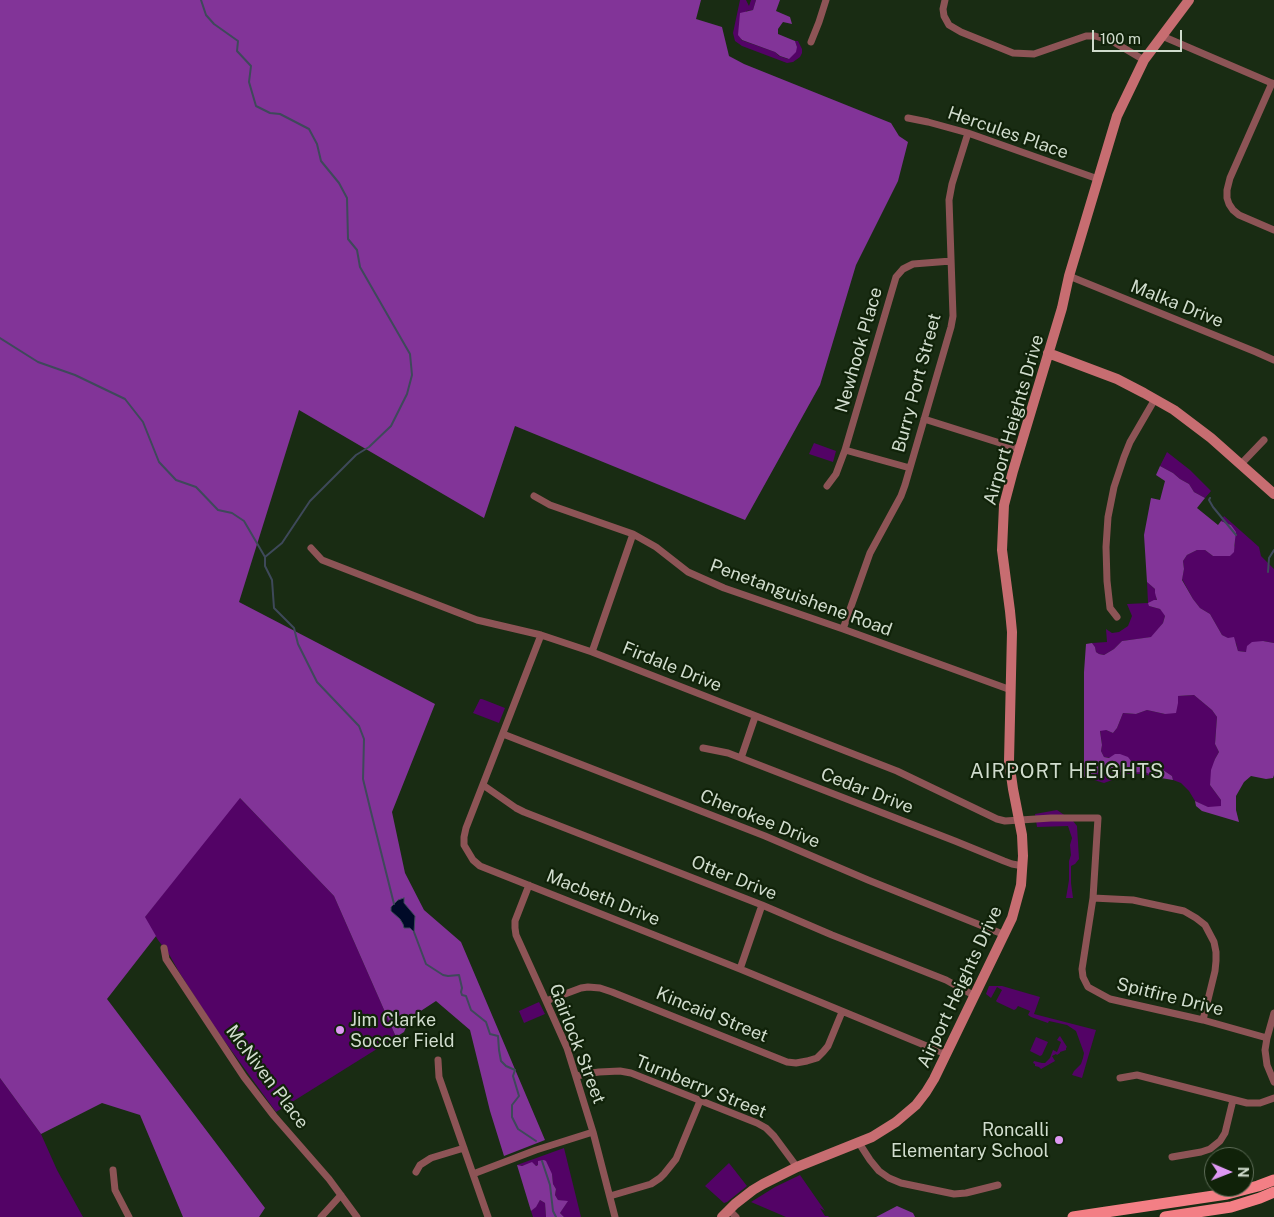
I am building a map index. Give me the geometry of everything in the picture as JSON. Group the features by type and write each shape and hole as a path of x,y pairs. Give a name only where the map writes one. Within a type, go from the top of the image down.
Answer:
{"main road":[{"path":"1073,1217 1227,1194 1274,1180"},
{"path":"1165,1217 1231,1207 1273,1193"}],"street":[{"path":"811,42 826,0"},
{"path":"945,0 944,16 949,25 961,32 1013,53 1034,54 1086,36 1095,36 1112,41 1144,60"},
{"name":"Airport Heights Drive","path":"729,1215 735,1204 753,1190 778,1176 872,1137 896,1122 916,1105 930,1086 1005,935 1016,906 1021,885 1023,847 1010,769 1012,632 1002,550 1004,505 1117,116 1144,60 1189,0"},
{"path":"1162,36 1273,83 1230,178 1227,198 1233,210 1239,215 1274,230"},
{"name":"Hercules Place","path":"908,118 968,133 1098,179"},
{"name":"Burry Port Street","path":"842,629 870,553 901,496 952,323 949,205 950,195 968,133"},
{"name":"Newhook Place","path":"827,486 836,474 845,450 896,277 903,269 913,264 951,261"},
{"name":"Malka Drive","path":"1069,276 1274,360"},
{"path":"1048,353 1108,375 1155,399 1199,428 1274,494"},
{"path":"1117,617 1110,608 1106,564 1106,530 1111,500 1119,470 1130,442 1155,399"},
{"path":"924,419 1019,448"},
{"path":"1241,464 1264,440"},
{"path":"845,450 910,468"},
{"name":"Penetanguishene Road","path":"534,496 550,505 633,534 656,547 688,572 712,583 1011,690"},
{"path":"592,652 633,534"},
{"name":"Firdale Drive","path":"311,548 322,560 477,620 541,636 592,652 897,771 991,817 1005,821 1051,818 1098,818"},
{"name":"Macbeth Drive","path":"541,636 464,837 464,845 472,860 480,866 740,969 946,1054"},
{"path":"741,758 756,717"},
{"name":"Cherokee Drive","path":"503,734 765,836 1005,935"},
{"name":"Cedar Drive","path":"704,748 728,753 1004,861 1023,866"},
{"name":"Otter Drive","path":"483,785 524,812 762,904 832,935 946,980 975,996"},
{"name":"Spitfire Drive","path":"1098,818 1093,898 1082,969 1083,978 1088,987 1110,999 1203,1020 1267,1038"},
{"name":"Gairlock Street","path":"529,886 514,928 564,1040 577,1076 616,1217"},
{"path":"1093,898 1133,900 1156,905 1184,912 1205,925 1214,942 1216,962 1203,1020"},
{"path":"740,969 762,904"},
{"name":"McNiven Place","path":"164,948 166,959 244,1077 357,1217"},
{"name":"Kincaid Street","path":"546,1000 581,988 600,988 787,1062 796,1063 817,1058 823,1052 828,1046 842,1012"},
{"path":"1274,1013 1265,1050 1267,1065 1274,1082"},
{"path":"438,1060 439,1077 488,1217"},
{"name":"Turnberry Street","path":"577,1076 591,1073 626,1072 757,1123 774,1136 796,1168"},
{"path":"1120,1078 1137,1075 1247,1103 1255,1104 1274,1098"},
{"path":"1172,1156 1201,1152 1210,1149 1220,1141 1225,1133 1233,1100"},
{"path":"610,1196 644,1187 660,1178 676,1159 700,1101"},
{"path":"473,1174 536,1150 593,1132"},
{"path":"859,1143 880,1171 900,1183 954,1194 966,1194 998,1185"},
{"path":"416,1172 420,1165 431,1158 464,1148"},
{"path":"113,1170 115,1190 129,1217"},
{"path":"321,1217 341,1195"}],"shaded area":[{"path":"0,0 701,0 696,19 722,27 729,56 744,64 891,123 899,136 908,142 898,181 856,265 820,385 745,520 515,426 484,518 299,410 239,602 435,704 392,812 405,873 424,910 461,942 545,1140 504,1156 490,1111 470,1030 436,1001 410,1018 404,1032 396,1037 334,896 240,798 145,917 156,936 107,999 265,1208 259,1217 183,1217 140,1115 102,1103 41,1134 0,1078"},
{"path":"740,0 746,0 749,6 751,0 756,0 753,10 746,11 741,40 775,52 779,56 788,59 797,47 795,41 798,41 802,49 800,57 793,62 787,63 742,46 735,41 733,33"},
{"path":"756,0 780,0 776,11 790,17 792,24 783,22 778,29 778,34 795,41 796,52 789,59 742,40 738,35 740,13 753,10"},
{"path":"814,443 836,451 833,462 809,454"},
{"path":"1167,452 1190,470 1211,491 1205,498 1194,492 1189,484 1160,466"},
{"path":"1160,466 1189,484 1194,492 1205,498 1197,508 1218,525 1221,521 1231,525 1236,532 1234,552 1230,556 1213,556 1205,550 1197,550 1187,555 1183,561 1182,580 1193,599 1200,608 1210,614 1222,635 1228,638 1234,637 1238,651 1246,652 1247,646 1252,642 1274,643 1274,775 1273,778 1266,779 1251,776 1244,782 1236,796 1236,810 1239,822 1202,811 1196,806 1195,801 1208,807 1221,806 1221,800 1210,785 1211,770 1219,752 1215,744 1217,717 1212,710 1194,695 1178,696 1176,713 1165,714 1147,710 1136,714 1123,713 1113,733 1106,730 1100,731 1101,751 1104,757 1109,758 1115,754 1120,754 1128,757 1131,761 1157,766 1172,776 1173,780 1155,777 1145,772 1125,773 1104,769 1084,777 1084,672 1086,644 1092,643 1096,652 1104,655 1122,641 1151,637 1163,623 1165,616 1160,609 1149,606 1148,603 1157,600 1155,589 1147,582 1144,535 1151,498 1160,500 1165,481 1156,475"},
{"path":"1224,516 1259,547 1261,556 1274,569 1274,643 1263,641 1246,652 1238,651 1236,643 1222,635 1210,614 1200,608 1193,599 1182,579 1183,561 1187,555 1197,550 1205,550 1213,556 1230,556 1235,540 1231,525 1221,521"},
{"path":"1147,582 1155,589 1157,601 1149,606 1160,609 1164,613 1163,623 1152,637 1122,641 1104,655 1096,652 1092,643 1107,642 1106,629 1112,633 1119,632 1128,626 1132,616 1127,604 1148,603"},
{"path":"1194,695 1212,710 1217,717 1215,744 1219,752 1215,759 1210,785 1221,800 1221,807 1207,807 1195,801 1181,783 1173,780 1172,776 1157,766 1104,757 1101,751 1100,730 1113,733 1123,713 1136,714 1147,710 1165,714 1178,696"},
{"path":"480,699 505,708 499,723 473,713"},
{"path":"1104,769 1125,773 1145,772 1155,777 1143,774 1122,774 1104,783 1084,777"},
{"path":"239,797 334,896 396,1037 276,1112 215,1028 144,918"},
{"path":"1057,810 1077,826 1079,859 1071,866 1073,898 1066,898 1072,838 1068,826 1037,827 1035,814"},
{"path":"989,986 1002,986 1040,997 1034,1014 1096,1030 1082,1078 1072,1075 1081,1064 1084,1053 1076,1031 1067,1025 1049,1021 1048,1023 1031,1017 1028,1015 1030,1011 1018,1006 1014,1010 997,1002 1002,990 997,987 991,998 986,994"},
{"path":"539,1002 545,1014 524,1023 519,1011"},
{"path":"1060,1036 1067,1047 1066,1050 1052,1056 1055,1061 1041,1069 1035,1066 1034,1061 1045,1063 1050,1058 1053,1050 1057,1052 1061,1042 1057,1040"},
{"path":"1036,1037 1048,1042 1040,1056 1030,1051"},
{"path":"0,1078 41,1134 57,1170 83,1217 0,1217"},
{"path":"564,1148 581,1217 564,1217 560,1213 567,1202 558,1200 555,1195 556,1189 553,1184 552,1174 538,1165 517,1165"},
{"path":"544,1160 552,1174 553,1184 556,1189 555,1195 558,1200 568,1201 560,1213 564,1217 546,1217 545,1203 540,1200 531,1211 517,1165 522,1166 532,1162 536,1166 538,1161"},
{"path":"729,1163 747,1186 724,1203 705,1186"},
{"path":"800,1175 825,1211 820,1208 825,1216 829,1217 786,1217 751,1202 775,1187"},
{"path":"540,1200 545,1203 546,1217 533,1217 531,1211"},
{"path":"897,1206 913,1213 915,1217 876,1217"}],"water":[{"path":"404,898 404,903 415,916 414,932 410,928 404,928 400,919 391,911 391,907 398,900"}],"waterway":[{"path":"201,0 206,15 214,24 238,41 237,51 251,66 249,82 256,106 270,113 280,114 309,129 317,144 321,161 339,183 347,198 348,239 357,250 360,267 410,354 412,375 407,394 391,426 369,447 356,455 310,501 282,543 265,557"},
{"path":"0,338 38,362 75,375 125,399 143,422 159,462 176,480 196,487 218,510 232,513 244,521 265,557 265,566 272,580 274,608 294,628 298,644 317,682 359,726 364,739 363,779 394,904"},
{"path":"1210,498 1209,500 1213,507 1236,535"},
{"path":"1268,572 1269,558 1274,550"},
{"path":"414,932 426,964 443,975 459,975 462,995 466,996 471,1010 486,1022 490,1034 498,1036 501,1061 506,1066 515,1070 513,1076 519,1096 512,1105 512,1117 518,1129 536,1141"},
{"path":"542,1161 550,1185 553,1211 556,1217"}],"place":[{"name":"Jim Clarke Soccer Field","path":"340,1030"},
{"name":"Roncalli Elementary School","path":"1059,1140"}],"district":[{"name":"AIRPORT HEIGHTS","path":"1067,772"}]}
